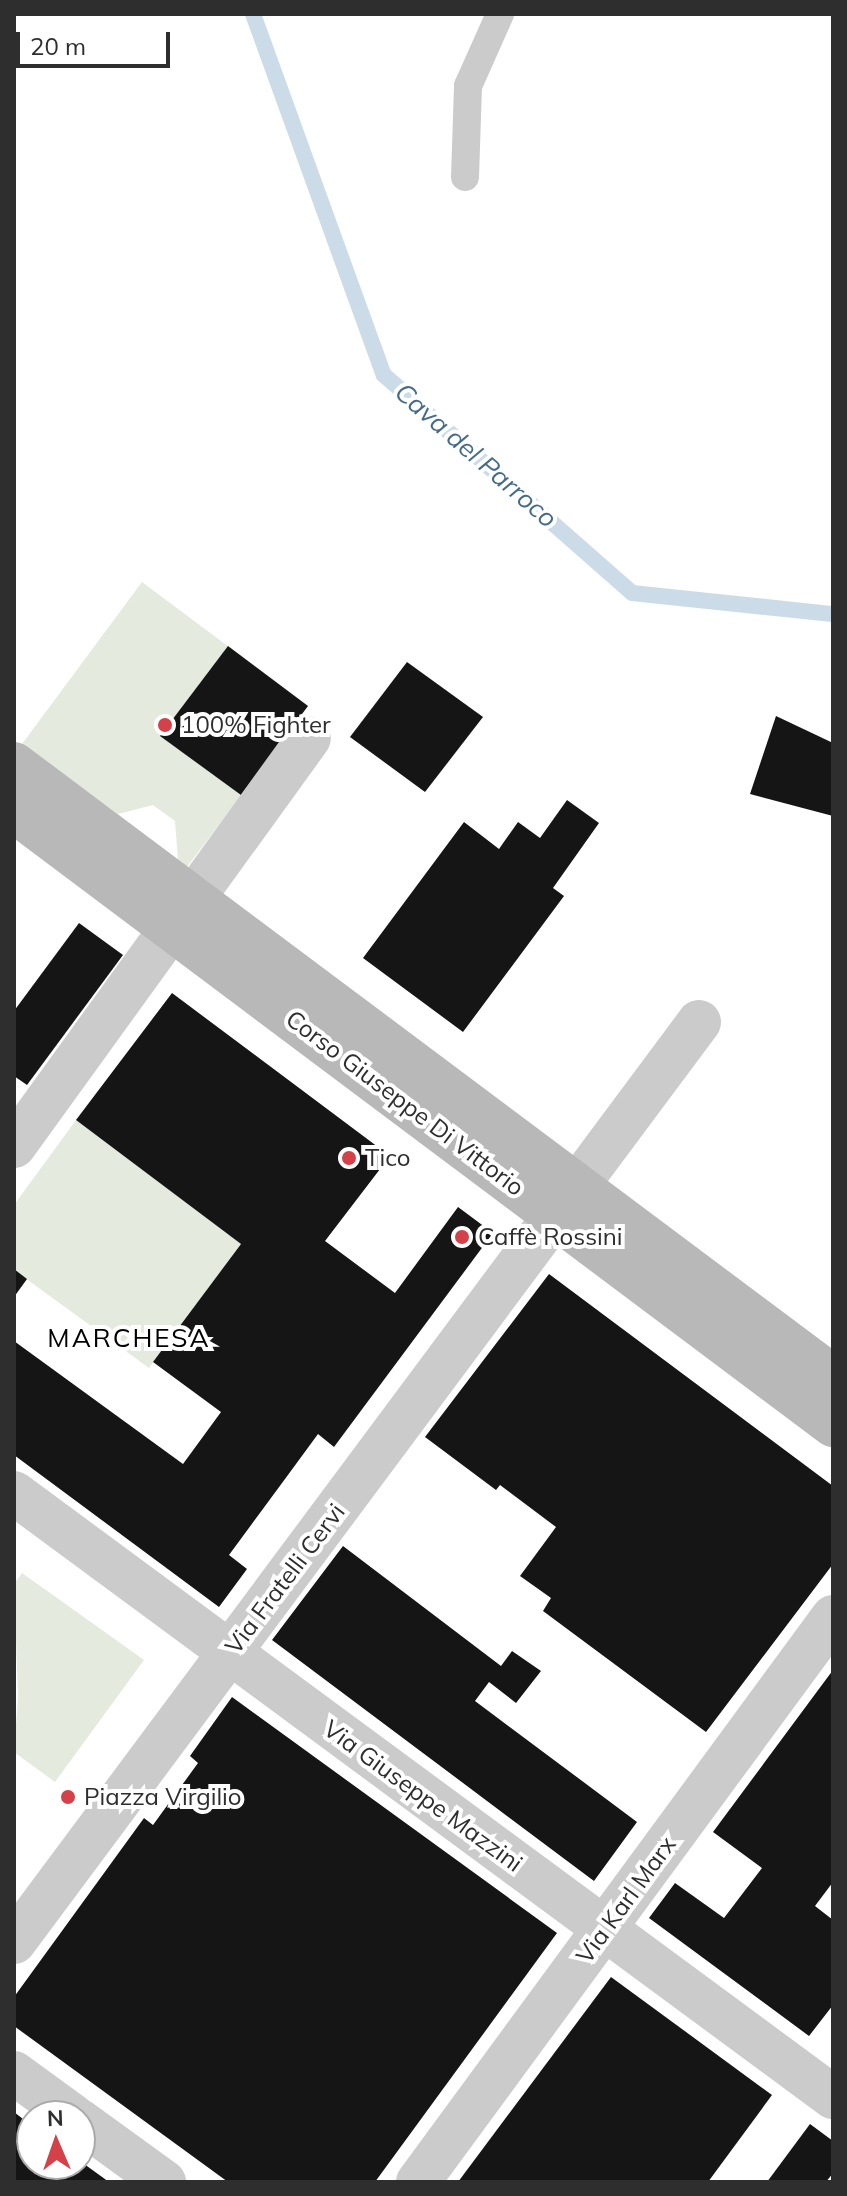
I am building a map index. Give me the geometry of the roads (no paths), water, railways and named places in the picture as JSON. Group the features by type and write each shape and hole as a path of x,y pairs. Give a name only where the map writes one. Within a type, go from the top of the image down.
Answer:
{"main road":[{"name":"Corso Giuseppe Di Vittorio","path":"14,764 183,914 566,1200 833,1377"},
{"name":"Corso Giuseppe Di Vittorio","path":"14,811 183,914"},
{"name":"Corso Giuseppe Di Vittorio","path":"566,1200 833,1425"}],"street":[{"path":"14,1146 309,738"},
{"name":"Via Fratelli Cervi","path":"14,1942 699,1022"},
{"name":"Via Giuseppe Mazzini","path":"14,1493 833,2097"},
{"name":"Via Karl Marx","path":"418,2182 833,1617"},
{"path":"14,2073 51,2100"},
{"path":"96,2133 164,2182"}],"lane":[{"path":"465,177 468,86 500,14"}],"waterway":[{"name":"Cava del Parroco","path":"253,14 384,375 632,593 833,614"}],"place":[{"name":"100% Fighter","path":"165,725"},
{"name":"Tico","path":"349,1158"},
{"name":"Caffè Rossini","path":"462,1237"},
{"name":"Piazza Virgilio","path":"68,1797"}],"district":[{"name":"MARCHESA","path":"129,1338"}]}
